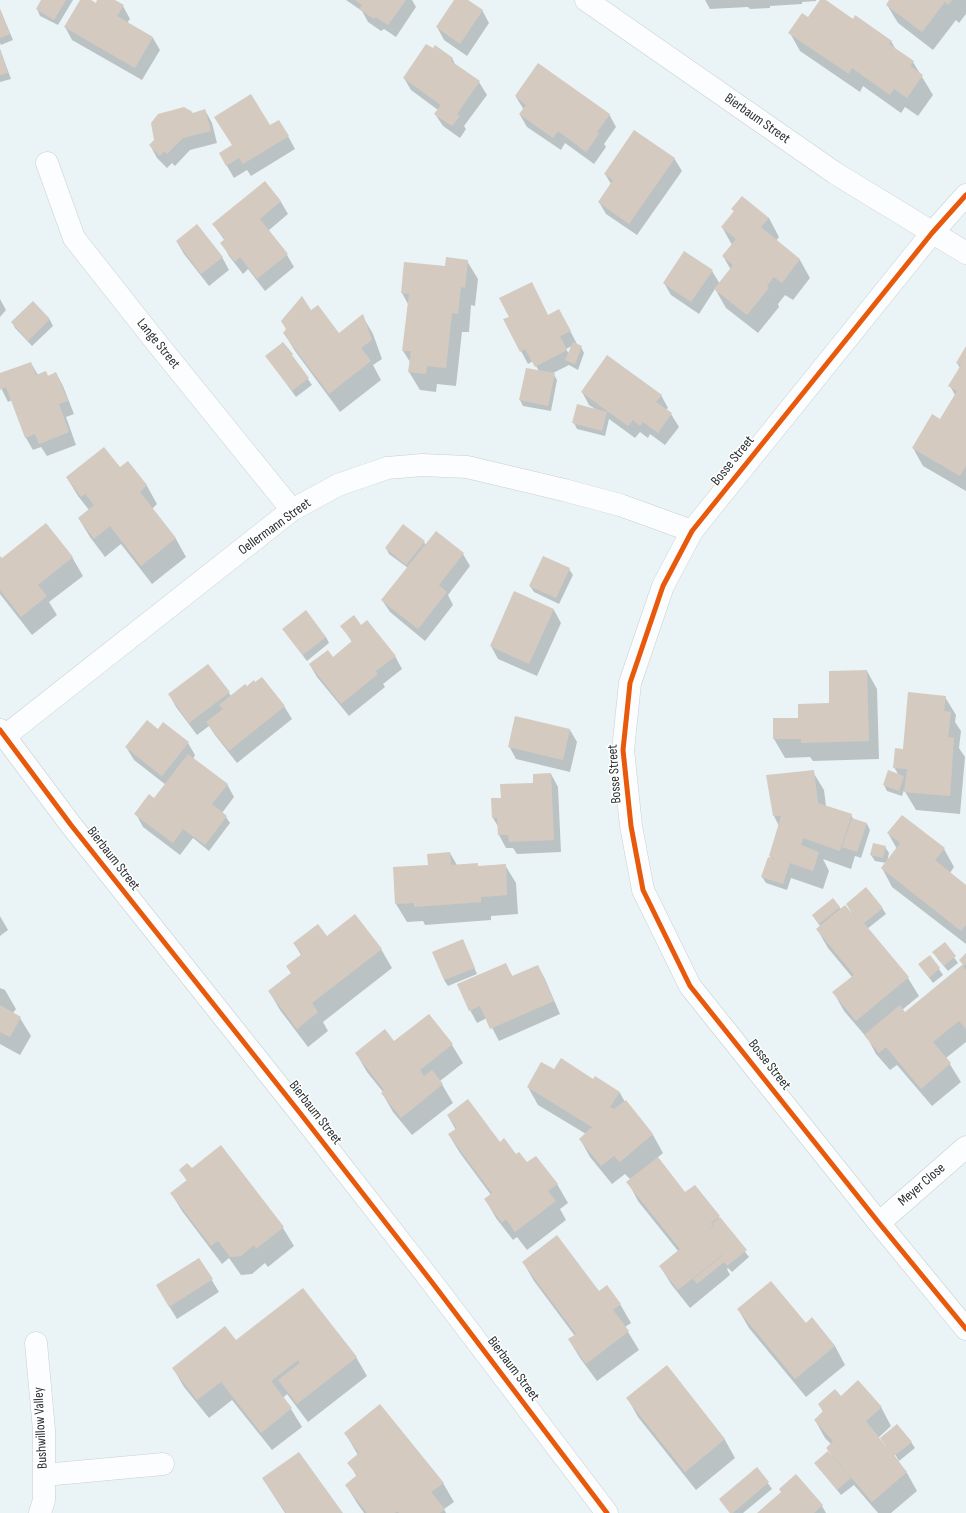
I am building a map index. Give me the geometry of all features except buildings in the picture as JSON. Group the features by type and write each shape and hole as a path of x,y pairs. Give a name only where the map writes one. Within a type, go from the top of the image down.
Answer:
{"street":[{"name":"Bierbaum Street","path":"586,0 835,173 966,253"},
{"name":"Lange Street","path":"47,163 74,238 292,510"},
{"name":"Bosse Street","path":"966,195 932,233 692,531 663,586 630,683 623,750 631,826 643,890 690,986 879,1223 966,1329"},
{"name":"Oellermann Street","path":"3,733 292,510 338,485 387,468 422,465 467,467 620,505 692,531"},
{"name":"Bierbaum Street","path":"3,733 71,825 300,1113 607,1513"},
{"name":"Meyer Close","path":"879,1223 966,1147"},
{"name":"Bushwillow Valley","path":"36,1343 44,1430 44,1500 40,1513"},
{"path":"44,1475 163,1464"}],"cycle path":[{"path":"966,195 932,233 692,531 663,586 630,683 623,750 631,826 643,890 690,986 879,1223 966,1329"},
{"path":"0,730 71,825 300,1113 431,1281 607,1513"}]}
